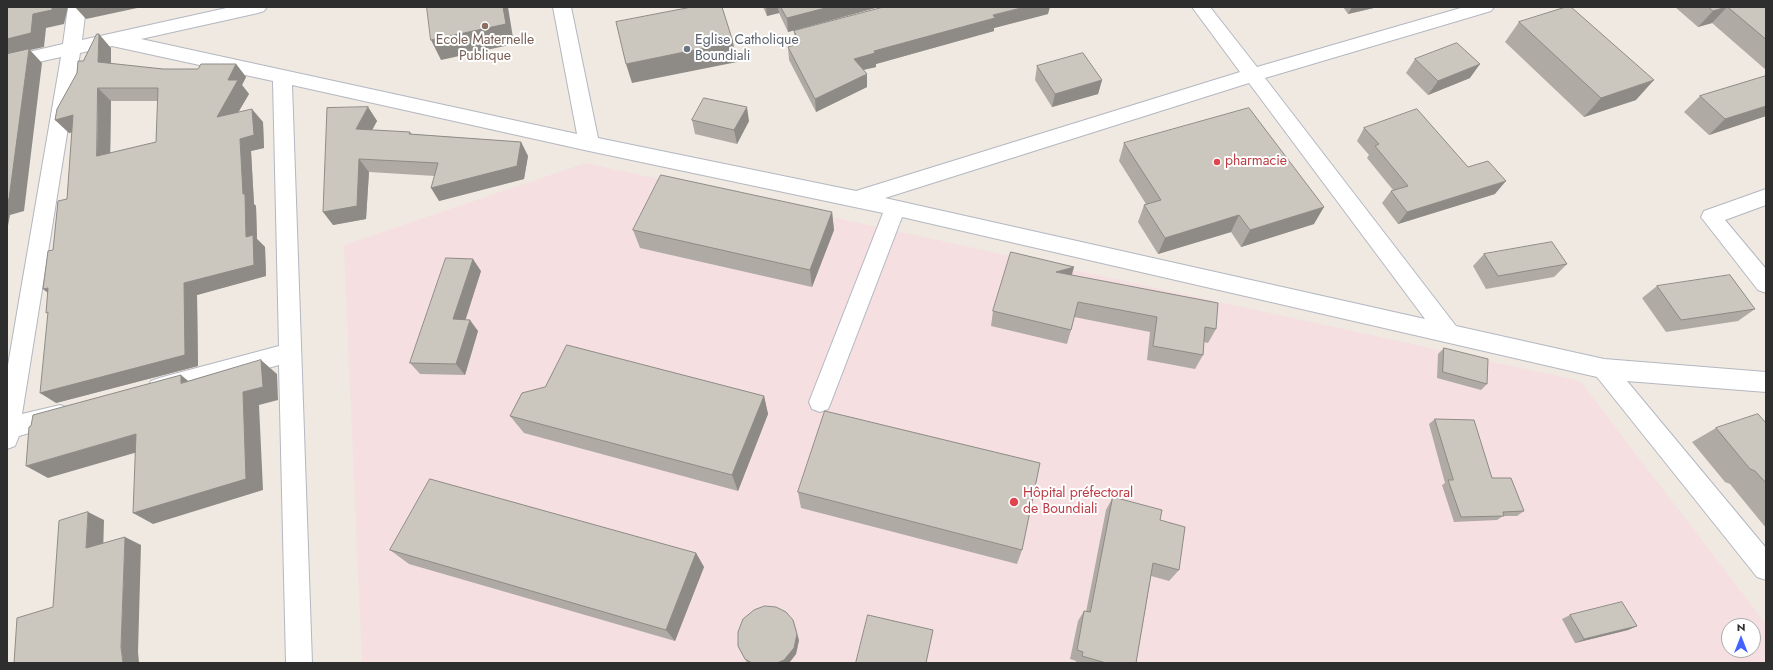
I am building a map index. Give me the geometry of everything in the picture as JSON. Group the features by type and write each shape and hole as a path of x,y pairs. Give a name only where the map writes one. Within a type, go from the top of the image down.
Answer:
{"street":[{"path":"77,7 72,48 7,432 77,411"},
{"path":"7,63 258,7"},
{"path":"562,7 589,144"},
{"path":"1202,7 1450,335"},
{"path":"856,199 1253,75 1485,7"},
{"path":"110,39 589,144 856,199 1604,369 1766,382"},
{"path":"282,76 299,663"},
{"path":"1766,197 1711,217 1766,284"},
{"path":"820,402 895,208"},
{"path":"137,394 289,353"},
{"path":"1604,369 1766,568"}],"shaded area":[{"name":"Hôpital préfectoral de Boundiali","path":"586,163 1580,381 1766,624 1766,663 362,663 344,245"}],"building":[{"path":"7,7 52,7 52,10 33,14 31,33 7,39"},
{"path":"427,7 503,7 506,24 431,40"},
{"path":"692,7 722,7 733,42 626,64 616,22"},
{"path":"781,7 829,7 787,18"},
{"path":"884,7 1025,7 993,15 995,18 874,51 875,53 854,59 867,74 815,99 788,47 800,43 794,31"},
{"path":"1566,7 1571,7 1654,80 1601,98 1519,22"},
{"path":"1709,7 1726,7 1713,11"},
{"path":"1728,7 1766,7 1766,39"},
{"path":"97,34 99,34 98,62 163,69 198,69 201,64 236,64 228,80 238,80 217,117 252,109 254,135 240,139 243,194 245,194 246,237 253,235 254,265 184,283 185,355 40,393 48,312 46,313 48,288 43,289 48,251 53,250 58,201 67,199 73,115 55,120 57,109 77,73 78,61 83,61","holes":["98,88 158,88 156,142 97,156"]},
{"path":"1457,43 1480,64 1438,81 1415,59"},
{"path":"29,49 9,199 7,200 7,54"},
{"path":"1083,53 1102,80 1055,94 1037,66"},
{"path":"1766,76 1766,106 1725,119 1700,96"},
{"path":"704,98 747,107 734,130 692,120"},
{"path":"368,107 356,129 410,132 409,134 521,142 517,166 431,188 438,163 359,159 357,206 323,212 327,108"},
{"path":"1249,108 1324,207 1250,230 1239,215 1165,238 1144,205 1161,200 1124,143"},
{"path":"1417,109 1468,167 1488,161 1506,181 1407,212 1391,191 1408,186 1375,146 1379,144 1364,128"},
{"path":"661,175 832,212 810,270 633,230"},
{"path":"1552,242 1567,264 1498,276 1484,254"},
{"path":"1011,252 1074,267 1056,272 1218,303 1216,329 1205,327 1203,355 1153,346 1157,317 1078,302 1071,330 993,311"},
{"path":"446,258 473,259 453,319 470,320 456,364 410,363"},
{"path":"1730,275 1755,309 1681,320 1657,286"},
{"path":"567,345 764,396 732,475 510,416 522,393 545,387"},
{"path":"1444,348 1488,359 1487,384 1443,372"},
{"path":"261,360 263,387 243,392 246,479 133,513 136,434 26,466 29,427 31,426 33,415 181,375 181,383"},
{"path":"825,411 1040,463 1022,550 798,492"},
{"path":"1758,414 1766,423 1766,483 1755,471 1750,469 1716,428"},
{"path":"1435,419 1474,420 1492,478 1511,478 1524,511 1503,512 1504,516 1461,517 1448,480 1453,480"},
{"path":"430,479 696,553 666,630 390,550"},
{"path":"1113,497 1162,510 1160,520 1185,527 1179,570 1153,563 1136,663 1106,663 1082,656 1083,652 1077,650 1084,611 1090,612"},
{"path":"88,512 86,548 125,537 121,647 123,663 14,663 17,618 53,607 59,521"},
{"path":"1622,602 1637,626 1584,639 1570,615"},
{"path":"765,606 776,607 786,612 793,620 797,634 794,648 784,660 777,663 752,663 745,659 738,646 738,632 743,619 754,610"},
{"path":"868,615 933,630 926,663 856,663"}],"place":[{"name":"Ecole Maternelle Publique","path":"485,26"},
{"name":"Eglise Catholique Boundiali","path":"687,49"},
{"name":"pharmacie","path":"1217,162"},
{"name":"Hôpital préfectoral de Boundiali","path":"1014,502"}]}
